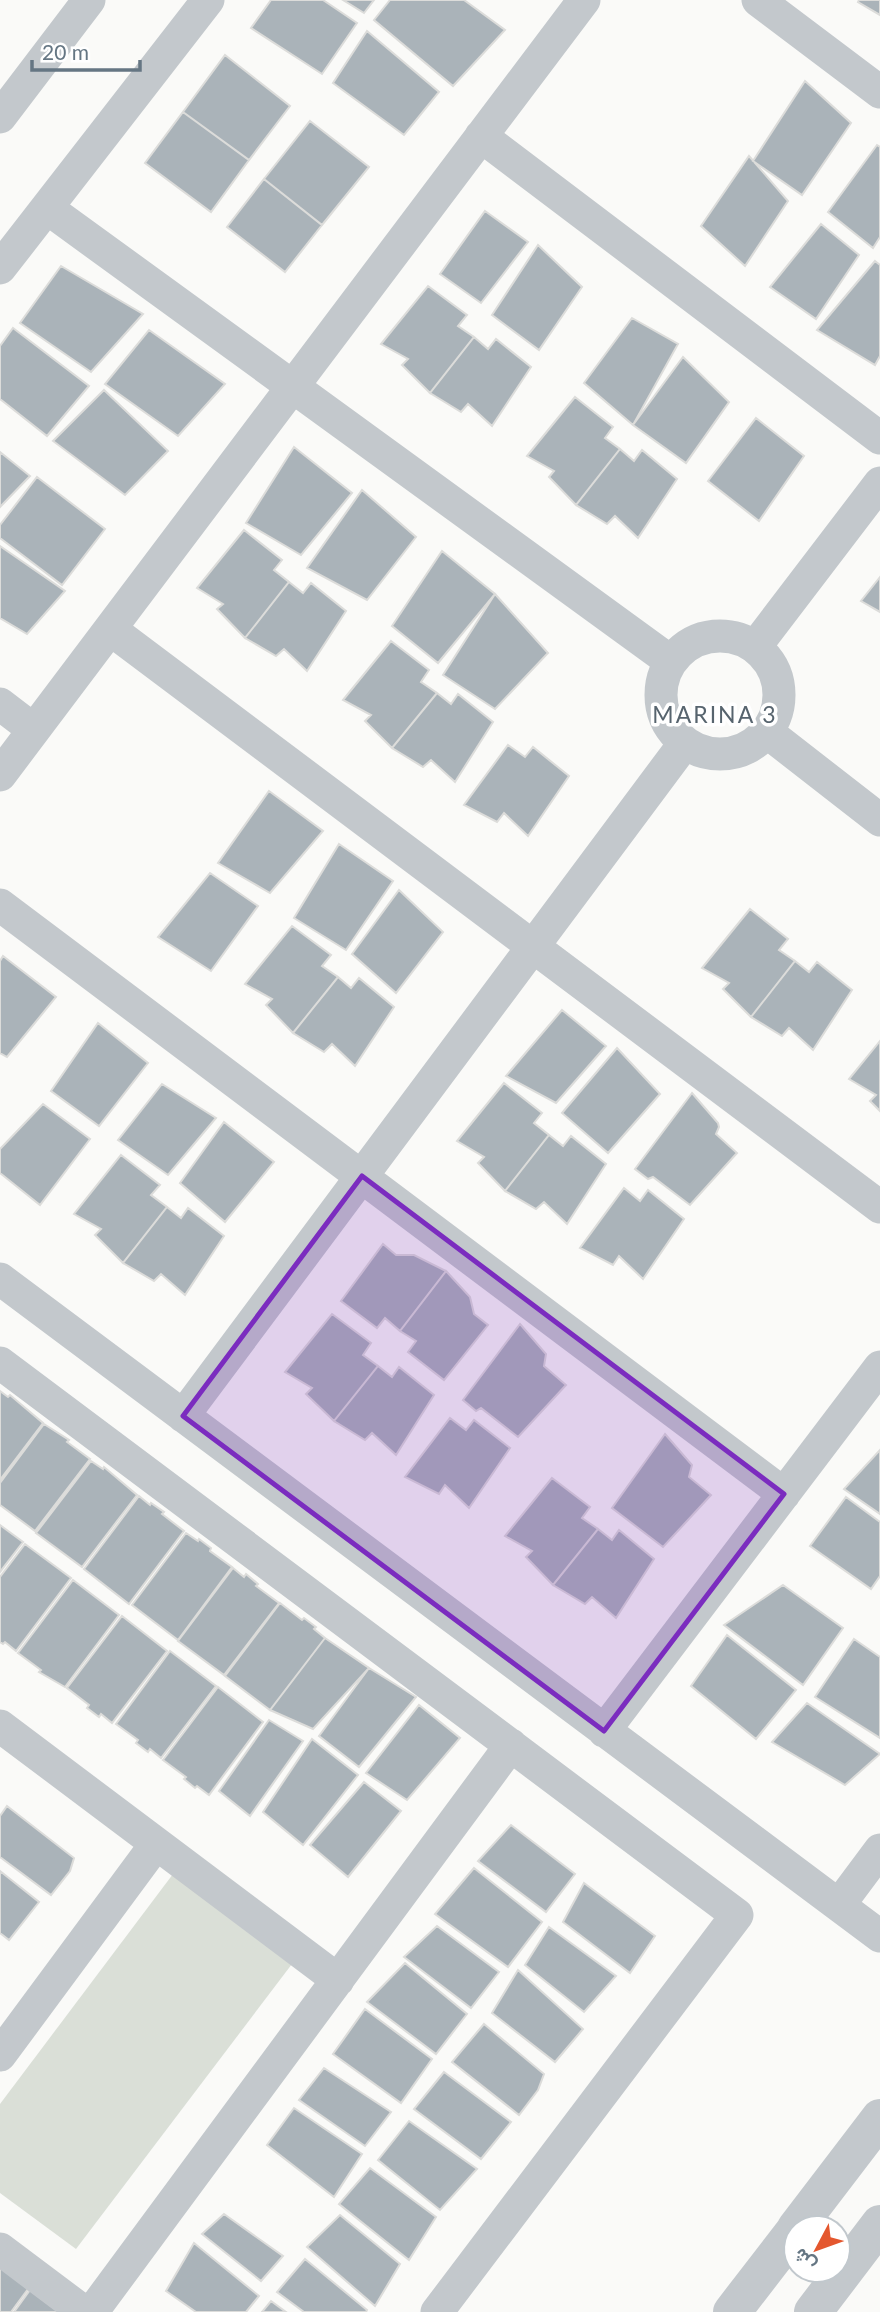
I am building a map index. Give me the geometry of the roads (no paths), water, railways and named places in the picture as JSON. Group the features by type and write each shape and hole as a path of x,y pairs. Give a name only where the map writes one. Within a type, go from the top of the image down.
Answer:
{"street":[{"path":"0,117 89,0"},
{"path":"0,268 208,0"},
{"path":"0,775 584,0"},
{"path":"758,0 880,92"},
{"path":"481,136 880,438"},
{"path":"47,208 670,661"},
{"path":"755,647 880,483"},
{"path":"110,629 880,1207"},
{"path":"719,635 738,638 755,647 769,661 777,678 779,697 776,716 767,732 754,745 737,753 719,755 700,752 684,744 671,730 663,714 660,696 670,661 684,647 701,638 719,635"},
{"path":"0,705 34,730"},
{"path":"767,732 880,820"},
{"path":"183,1416 684,744"},
{"path":"0,905 784,1494"},
{"path":"0,1279 880,1936"},
{"path":"0,1363 737,1915 437,2312"},
{"path":"604,1731 880,1367"},
{"path":"0,1726 338,1980"},
{"path":"92,2312 511,1745"},
{"path":"0,2055 156,1844"},
{"path":"839,1905 880,1850"},
{"path":"807,2214 880,2118"},
{"path":"813,2312 880,2224"},
{"path":"732,2312 782,2246"},
{"path":"0,2249 83,2312"}],"district":[{"name":"MARINA 3","path":"715,714"}]}
